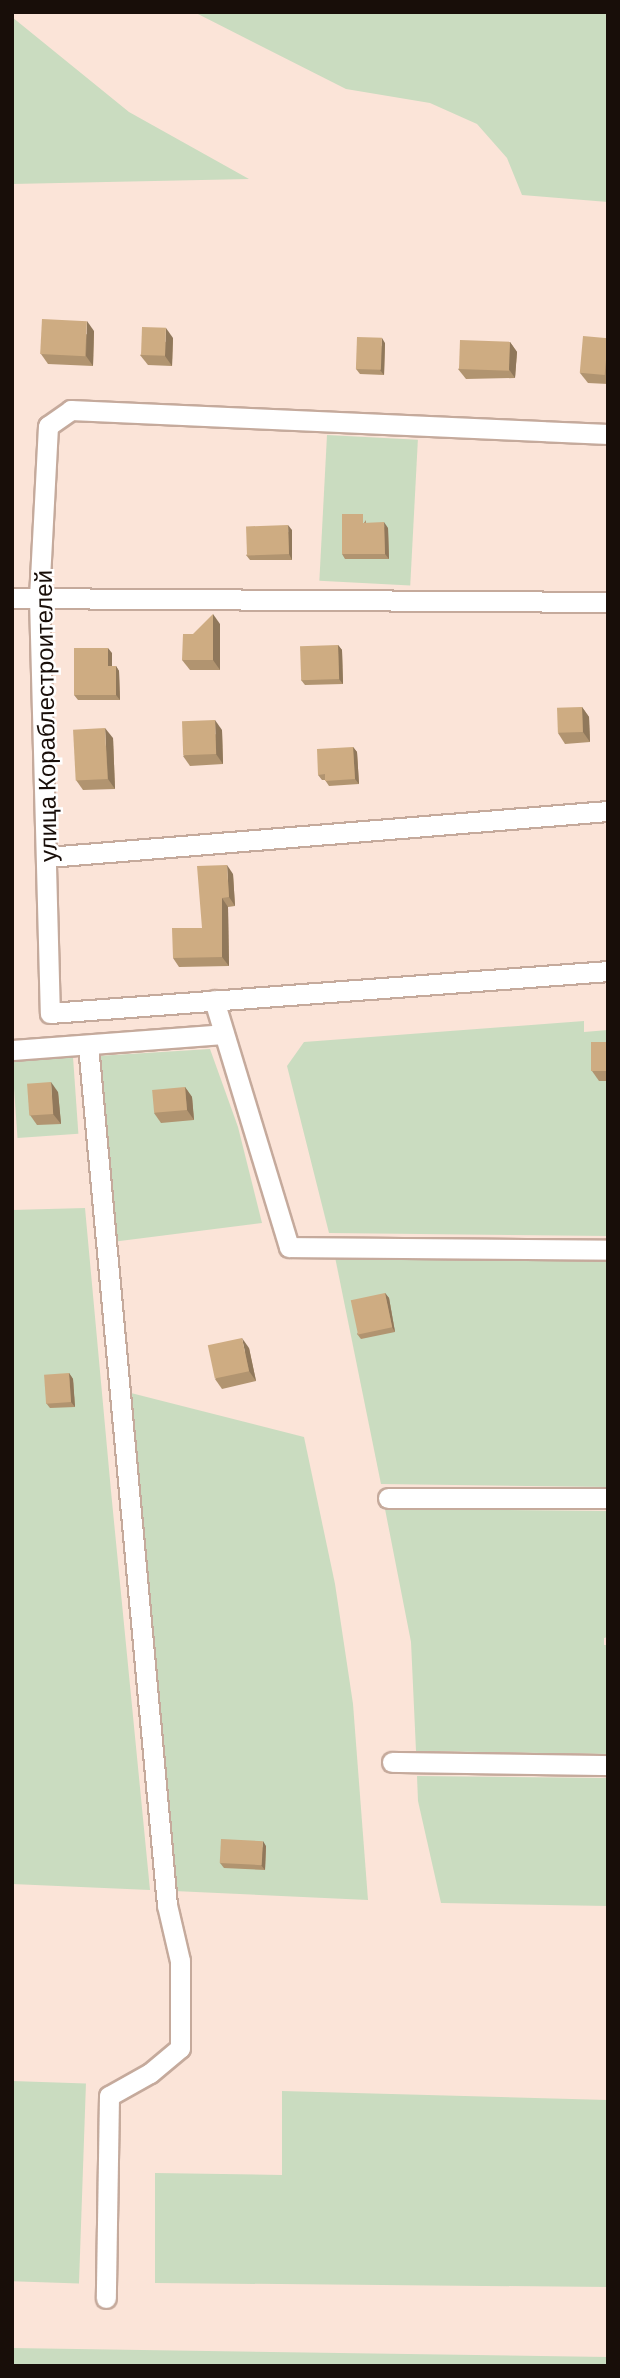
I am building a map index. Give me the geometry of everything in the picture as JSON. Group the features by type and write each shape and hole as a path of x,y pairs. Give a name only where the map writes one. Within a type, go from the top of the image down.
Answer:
{"street":[{"name":"улица Кораблестроителей","path":"608,434 71,410 48,426 39,598 48,857 50,1013 608,971"},
{"path":"12,598 608,602"},
{"path":"48,857 608,811"},
{"path":"214,1000 289,1247 608,1250"},
{"path":"12,1049 223,1034"},
{"path":"88,1045 167,1905 180,1961 180,2048 150,2073 108,2096 106,2298"},
{"path":"388,1498 608,1498"},
{"path":"392,1762 608,1765"}],"green space":[{"path":"194,12 608,12 608,202 522,195 507,158 477,124 430,103 346,89"},
{"path":"12,17 129,112 249,179 12,184"},
{"path":"327,435 418,440 410,586 319,581"},
{"path":"584,1021 584,1032 608,1030 608,1236 329,1233 287,1066 304,1042"},
{"path":"210,1049 238,1127 262,1223 112,1242 97,1056"},
{"path":"73,1057 78,1134 18,1138 12,1061"},
{"path":"85,1208 150,1890 12,1884 12,1210"},
{"path":"335,1257 608,1260 608,1487 381,1484"},
{"path":"127,1392 304,1437 335,1584 353,1704 368,1900 174,1891"},
{"path":"385,1509 608,1511 608,1637 604,1638 604,1645 608,1645 608,1754 416,1751 411,1642"},
{"path":"417,1776 608,1778 608,1906 441,1903 418,1801"},
{"path":"12,2081 86,2084 79,2283 12,2281"},
{"path":"282,2091 608,2100 608,2287 155,2283 155,2173 282,2175"},
{"path":"12,2348 608,2357 608,2366 12,2366"}],"building":[{"path":"42,319 87,321 85,356 40,354"},
{"path":"142,327 166,328 165,356 141,355"},
{"path":"583,336 608,338 605,375 580,373"},
{"path":"357,337 382,338 381,370 356,369"},
{"path":"460,340 510,342 509,371 459,369"},
{"path":"342,514 363,514 363,523 384,522 385,554 342,554"},
{"path":"288,525 289,554 247,555 246,526"},
{"path":"213,614 213,660 182,660 183,634 193,634"},
{"path":"338,645 339,679 301,680 300,646"},
{"path":"74,648 108,648 108,666 116,666 116,695 74,695"},
{"path":"582,707 583,732 558,733 557,708"},
{"path":"215,720 216,754 183,755 182,721"},
{"path":"105,728 108,779 76,781 73,730"},
{"path":"353,747 355,779 325,781 325,774 318,775 317,749"},
{"path":"227,865 229,897 222,898 222,957 173,958 172,928 202,928 197,866"},
{"path":"591,1042 608,1042 608,1071 591,1071"},
{"path":"51,1082 53,1114 29,1116 27,1084"},
{"path":"185,1087 187,1110 154,1113 152,1090"},
{"path":"385,1293 392,1327 358,1335 351,1300"},
{"path":"242,1338 249,1371 215,1379 208,1345"},
{"path":"69,1373 71,1402 46,1404 44,1375"},
{"path":"221,1839 263,1841 262,1865 220,1863"}]}
